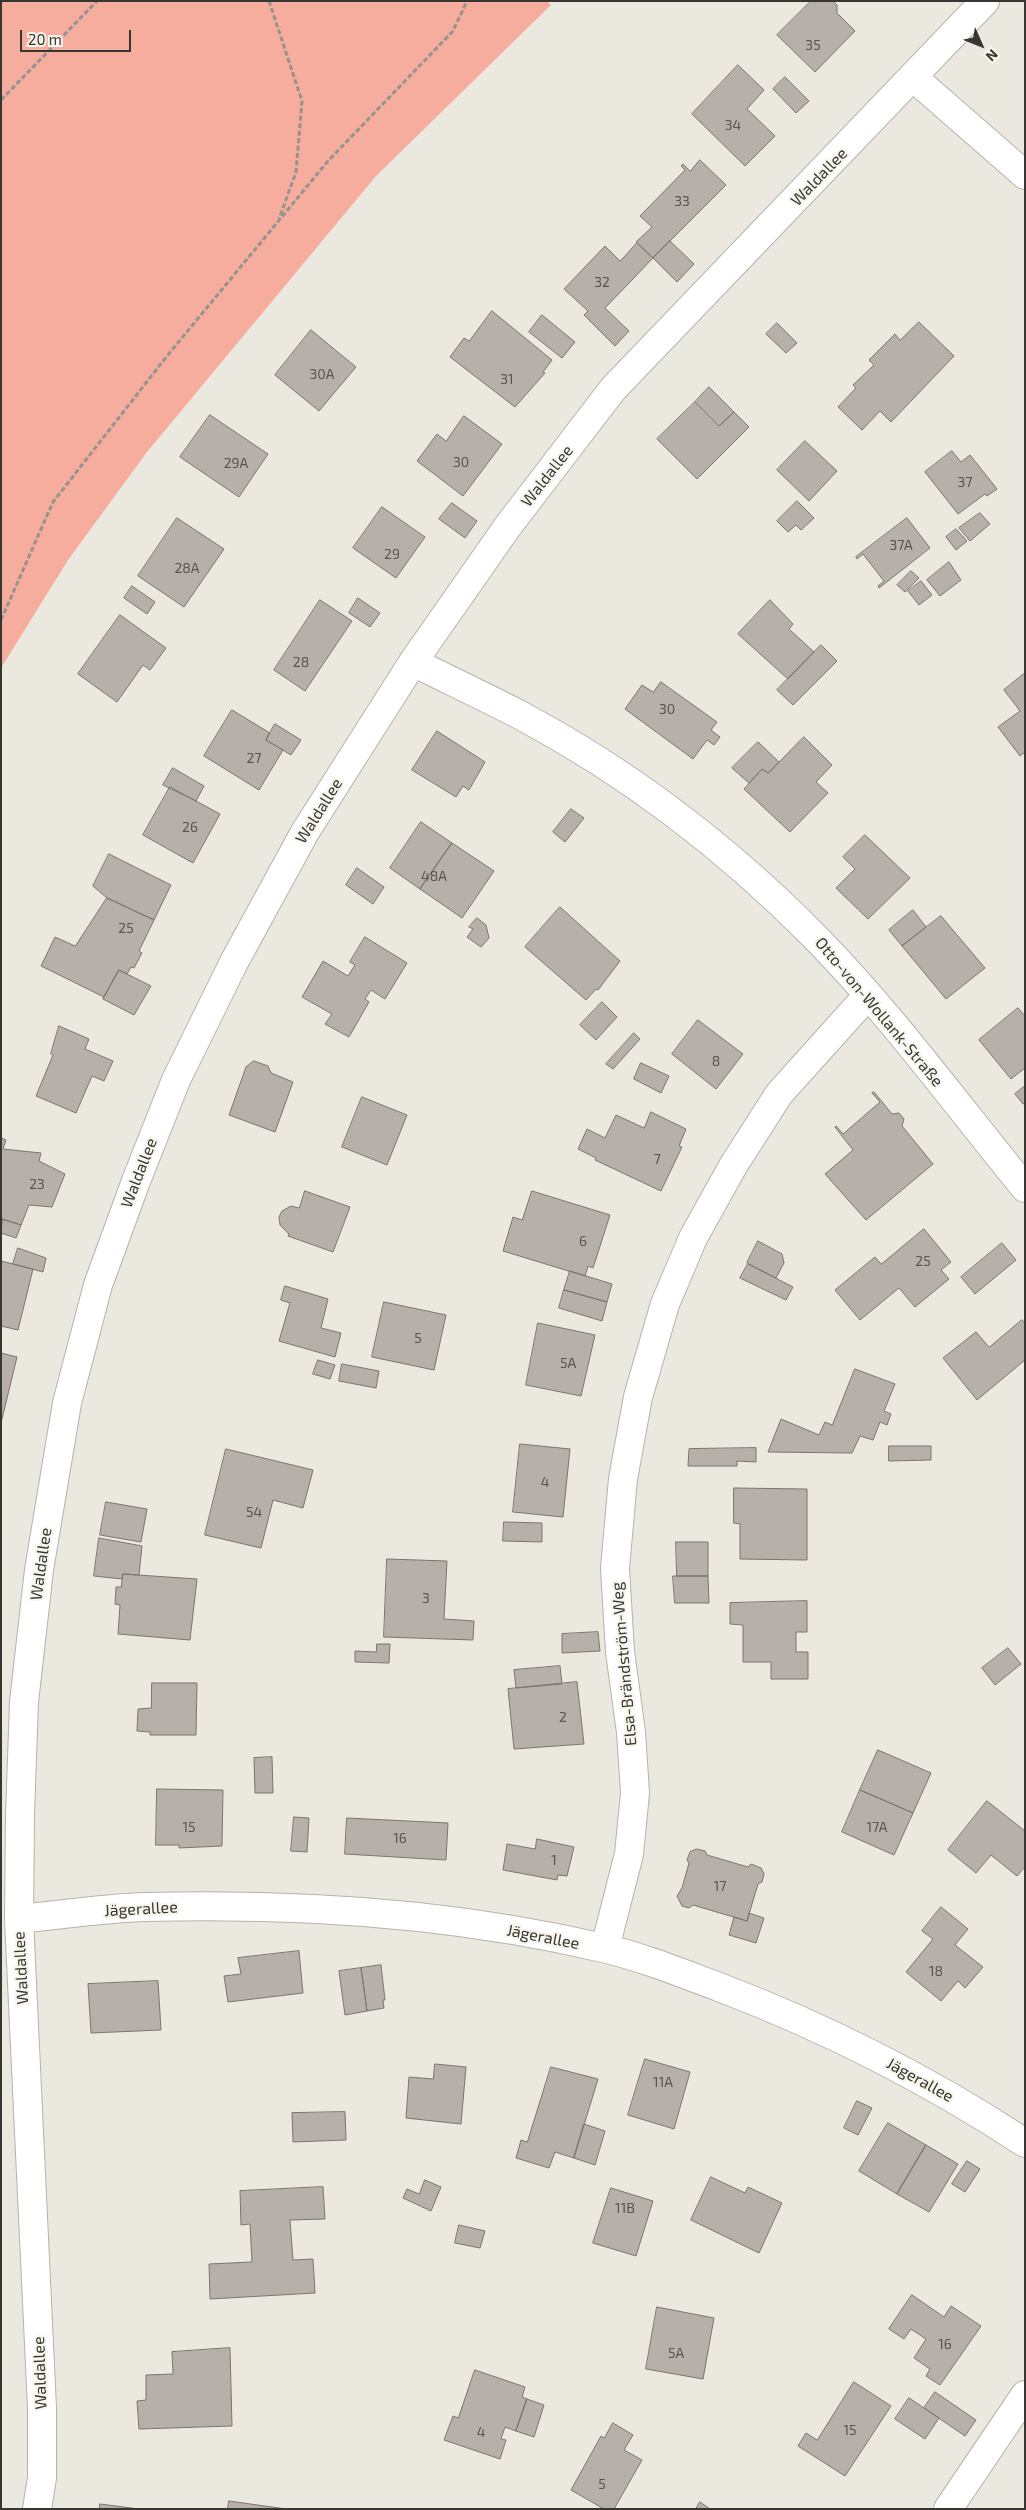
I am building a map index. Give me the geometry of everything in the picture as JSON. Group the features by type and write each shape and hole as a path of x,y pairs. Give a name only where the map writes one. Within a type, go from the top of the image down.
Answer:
{"street":[{"name":"Waldallee","path":"37,2509 42,2478 42,2408 19,1920 24,1702 39,1570 66,1403 98,1285 136,1181 176,1080 234,962 305,832 413,662 508,526 613,389 914,78 985,1"},
{"path":"914,78 1025,175"},
{"name":"Otto-von-Wollank-Straße","path":"413,662 521,716 600,763 676,815 743,870 807,929 868,995 1025,1188"},
{"name":"Elsa-Brändström-Weg","path":"605,1948 629,1854 635,1794 631,1732 620,1652 616,1568 623,1479 638,1397 665,1304 694,1238 733,1166 779,1094 868,995"},
{"name":"Jägerallee","path":"19,1920 143,1907 264,1907 367,1911 480,1925 605,1948 694,1978 794,2016 939,2089 1025,2143"},
{"path":"948,2509 1025,2395"}],"path":[{"path":"1,100 97,1"},
{"path":"269,1 302,101 296,172 278,222"},
{"path":"1,620 53,502 167,356 328,161 453,31 467,1"}],"shaded area":[{"path":"1,1 547,1 551,5 376,176 147,452 68,560 1,668"}],"building":[{"path":"811,1 833,1 837,5 837,13 855,31 815,72 777,35"},
{"path":"738,65 764,90 747,109 775,136 745,166 692,114"},
{"path":"785,77 809,101 796,113 773,89"},
{"path":"700,160 726,185 653,258 636,242 652,227 640,216 685,170 681,166 683,164 690,171"},
{"path":"670,241 694,264 677,282 653,258"},
{"path":"637,243 653,258 605,308 629,331 615,346 584,315 588,311 564,289 605,246 620,261"},
{"path":"492,311 552,360 543,372 545,373 515,407 450,357 464,338 469,341"},
{"path":"542,315 575,342 562,358 529,332"},
{"path":"919,322 954,356 891,422 880,411 862,430 838,407 856,388 853,385 874,365 869,360 895,334 900,340"},
{"path":"777,323 797,343 786,353 766,334"},
{"path":"311,330 356,367 319,411 275,375"},
{"path":"709,387 734,412 719,426 695,402"},
{"path":"695,402 719,426 734,412 749,427 697,479 657,439"},
{"path":"210,415 268,454 239,497 180,457"},
{"path":"464,416 502,444 463,496 417,461 437,434 446,441"},
{"path":"805,441 837,471 809,501 777,470"},
{"path":"952,451 961,462 970,455 997,489 987,496 985,494 958,514 925,472"},
{"path":"797,501 814,518 801,530 796,525 788,532 777,521"},
{"path":"452,503 477,521 465,538 439,519"},
{"path":"382,507 425,537 396,578 353,548"},
{"path":"980,513 990,524 970,541 959,528"},
{"path":"177,518 224,549 184,607 138,576"},
{"path":"907,518 930,548 879,588 878,586 884,581 863,554 857,559 856,557"},
{"path":"956,529 967,541 956,550 946,537"},
{"path":"949,562 961,580 940,596 927,580"},
{"path":"911,571 919,578 905,592 897,585"},
{"path":"921,581 932,595 919,605 908,591"},
{"path":"132,586 155,602 147,614 124,598"},
{"path":"358,598 380,613 370,627 349,613"},
{"path":"320,600 352,621 305,691 274,670"},
{"path":"770,600 793,624 789,629 814,652 788,679 738,634"},
{"path":"120,615 166,648 150,670 143,665 117,702 78,674"},
{"path":"821,645 837,661 793,705 777,690"},
{"path":"1025,673 1025,752 1020,756 998,727 1020,711 1004,690"},
{"path":"661,682 717,722 711,730 720,737 714,745 707,740 693,759 625,709 642,685 653,692"},
{"path":"232,710 270,733 266,740 283,750 259,790 204,756"},
{"path":"275,724 301,740 291,755 266,740"},
{"path":"437,731 485,762 469,790 463,786 456,797 412,770"},
{"path":"804,737 832,765 816,782 828,793 790,832 744,789 762,769 768,773"},
{"path":"758,742 779,762 768,773 762,769 749,783 732,768"},
{"path":"173,768 204,786 196,801 163,785"},
{"path":"170,787 220,814 193,863 143,835"},
{"path":"571,809 584,818 565,842 553,832"},
{"path":"421,822 452,843 420,889 390,868"},
{"path":"865,835 910,878 868,919 836,888 855,869 843,857"},
{"path":"452,843 494,871 462,918 420,889"},
{"path":"109,854 171,885 154,920 107,898 93,886"},
{"path":"357,868 384,887 373,904 346,885"},
{"path":"107,898 154,920 139,951 142,953 134,968 131,967 127,974 119,970 104,997 41,966 55,937 75,946"},
{"path":"560,907 620,961 598,990 596,989 586,1000 525,947"},
{"path":"913,910 926,927 902,946 889,930"},
{"path":"941,916 985,968 946,999 902,946"},
{"path":"477,918 486,925 489,938 481,947 467,937 473,929 469,927"},
{"path":"365,937 407,963 385,999 371,990 365,999 369,1002 349,1037 325,1024 332,1014 302,997 323,961 348,976 355,965 350,962"},
{"path":"119,970 151,986 134,1015 103,999"},
{"path":"602,1002 617,1017 596,1040 580,1025"},
{"path":"1018,1008 1025,1016 1025,1068 1011,1079 979,1040"},
{"path":"698,1020 743,1054 716,1089 672,1054"},
{"path":"59,1026 89,1039 85,1049 113,1061 104,1081 92,1076 76,1113 36,1096 53,1055 51,1054"},
{"path":"634,1033 640,1039 613,1069 606,1064"},
{"path":"254,1061 268,1066 271,1073 293,1082 275,1132 229,1115 246,1067"},
{"path":"641,1063 669,1076 661,1093 634,1079"},
{"path":"1025,1086 1025,1103 1023,1104 1015,1094"},
{"path":"874,1092 892,1114 899,1113 904,1119 902,1126 933,1164 866,1220 825,1174 853,1150 835,1127 843,1134 880,1102 872,1093"},
{"path":"362,1097 407,1115 387,1165 342,1147"},
{"path":"651,1112 686,1129 679,1146 682,1147 661,1191 595,1160 596,1158 578,1149 587,1129 605,1138 616,1115 644,1128"},
{"path":"1,1138 6,1140 3,1149 41,1153 39,1161 65,1174 52,1207 29,1205 21,1225 1,1219"},
{"path":"305,1191 350,1207 333,1252 288,1236 289,1234 280,1225 279,1217 282,1211 291,1206 299,1208"},
{"path":"532,1191 610,1215 593,1268 588,1266 585,1276 503,1251 513,1217 522,1220"},
{"path":"3,1219 21,1225 16,1238 1,1233"},
{"path":"924,1229 951,1262 941,1270 949,1279 915,1307 899,1288 860,1320 835,1290 875,1257 881,1264"},
{"path":"758,1241 782,1254 784,1263 776,1278 747,1263"},
{"path":"1002,1243 1016,1260 975,1294 961,1277"},
{"path":"18,1248 46,1258 43,1272 13,1264"},
{"path":"1,1261 33,1269 18,1330 1,1326"},
{"path":"748,1264 793,1287 786,1300 740,1278"},
{"path":"570,1271 612,1284 607,1302 564,1290"},
{"path":"285,1286 328,1299 321,1328 341,1333 335,1357 279,1341 290,1303 281,1300"},
{"path":"564,1290 607,1302 602,1321 559,1308"},
{"path":"384,1302 446,1315 434,1370 372,1357"},
{"path":"1022,1320 1025,1323 1025,1360 977,1400 943,1358 976,1332 989,1347"},
{"path":"538,1323 595,1335 581,1396 526,1385"},
{"path":"1,1353 17,1357 1,1423"},
{"path":"318,1360 335,1365 330,1379 313,1374"},
{"path":"342,1364 379,1371 376,1388 339,1381"},
{"path":"855,1369 895,1384 884,1411 891,1414 887,1425 880,1422 873,1440 860,1436 852,1453 768,1452 781,1419 819,1435 825,1422 832,1425"},
{"path":"520,1444 570,1449 563,1517 513,1512"},
{"path":"889,1446 931,1446 931,1460 889,1461"},
{"path":"756,1448 756,1462 737,1461 737,1466 688,1466 689,1449"},
{"path":"226,1449 313,1470 303,1508 273,1500 261,1548 205,1535"},
{"path":"734,1488 807,1489 807,1560 740,1559 740,1524 734,1523"},
{"path":"106,1502 147,1509 141,1542 100,1535"},
{"path":"504,1522 542,1523 542,1542 503,1541"},
{"path":"99,1538 142,1546 139,1575 123,1574 122,1579 94,1576"},
{"path":"676,1542 708,1542 708,1576 677,1576"},
{"path":"387,1559 447,1561 444,1619 474,1621 473,1640 384,1637"},
{"path":"123,1574 197,1579 190,1640 118,1634 120,1605 115,1604 116,1587 121,1587"},
{"path":"673,1576 708,1576 709,1603 675,1603"},
{"path":"807,1601 807,1632 796,1632 796,1652 808,1652 808,1679 771,1679 771,1662 743,1662 743,1625 730,1624 730,1603"},
{"path":"598,1632 600,1651 562,1653 562,1634"},
{"path":"377,1644 390,1644 389,1663 355,1662 355,1651 376,1652"},
{"path":"1008,1648 1021,1664 995,1685 982,1668"},
{"path":"560,1666 562,1684 516,1688 514,1670"},
{"path":"577,1682 584,1744 514,1749 508,1689"},
{"path":"152,1683 197,1683 196,1735 150,1735 150,1732 137,1731 138,1709 151,1708"},
{"path":"878,1750 931,1773 913,1813 860,1790"},
{"path":"272,1757 273,1793 255,1793 254,1758"},
{"path":"157,1789 223,1790 222,1846 179,1848 179,1845 156,1845"},
{"path":"860,1790 913,1813 894,1855 842,1832"},
{"path":"987,1801 1025,1831 1025,1867 1017,1876 991,1855 976,1873 948,1850"},
{"path":"294,1817 309,1818 307,1852 291,1851"},
{"path":"347,1818 448,1823 446,1860 345,1854"},
{"path":"537,1839 574,1847 567,1876 558,1875 557,1880 503,1870 507,1844 535,1849"},
{"path":"697,1849 705,1851 707,1855 748,1867 751,1864 761,1868 764,1874 762,1882 758,1884 747,1921 693,1905 689,1908 682,1906 677,1896 682,1888 690,1852"},
{"path":"941,1907 968,1929 955,1945 983,1967 965,1988 958,1981 941,2001 906,1972 933,1939 922,1931"},
{"path":"749,1913 764,1918 756,1943 729,1935 734,1917 747,1921"},
{"path":"299,1951 303,1993 228,2002 224,1976 241,1974 238,1958"},
{"path":"381,1965 385,2000 383,2000 384,2008 367,2011 361,1968"},
{"path":"361,1968 367,2011 345,2015 339,1971"},
{"path":"158,1981 161,2030 91,2033 88,1984"},
{"path":"645,2059 690,2072 674,2129 628,2115"},
{"path":"435,2064 466,2067 461,2124 406,2118 409,2077 433,2079"},
{"path":"551,2067 598,2079 574,2158 555,2152 549,2168 516,2158 521,2140 527,2142"},
{"path":"857,2101 872,2108 858,2135 844,2128"},
{"path":"345,2112 346,2140 293,2142 292,2113"},
{"path":"888,2123 926,2145 897,2194 859,2171"},
{"path":"584,2124 605,2131 595,2165 574,2158"},
{"path":"926,2145 958,2164 929,2212 897,2194"},
{"path":"967,2161 980,2169 965,2192 952,2184"},
{"path":"711,2177 745,2193 748,2187 782,2203 759,2253 691,2220"},
{"path":"425,2180 441,2187 431,2211 403,2198 407,2189 419,2194"},
{"path":"323,2187 325,2219 290,2220 293,2260 313,2259 315,2293 210,2299 209,2264 252,2262 250,2224 241,2225 240,2191"},
{"path":"611,2188 653,2201 636,2256 593,2243"},
{"path":"459,2225 485,2231 480,2248 455,2243"},
{"path":"912,2295 944,2317 951,2306 981,2326 940,2385 926,2376 930,2369 914,2358 926,2339 911,2329 904,2339 889,2329"},
{"path":"657,2307 714,2318 703,2379 646,2369"},
{"path":"230,2348 232,2426 139,2429 137,2401 146,2400 146,2375 173,2374 172,2352"},
{"path":"475,2370 525,2387 522,2397 527,2399 516,2431 505,2427 501,2439 506,2440 500,2459 444,2440 453,2416 458,2418"},
{"path":"854,2382 891,2406 845,2476 798,2446 806,2433 817,2440"},
{"path":"935,2392 976,2420 965,2436 924,2408"},
{"path":"909,2398 939,2418 925,2439 895,2419"},
{"path":"527,2399 544,2405 534,2437 516,2431"},
{"path":"613,2423 633,2435 624,2450 642,2460 614,2509 604,2509 571,2490 601,2436 604,2438"},
{"path":"229,2501 286,2509 228,2509"},
{"path":"700,2502 710,2509 696,2509"},
{"path":"100,2504 139,2509 100,2509"}]}
